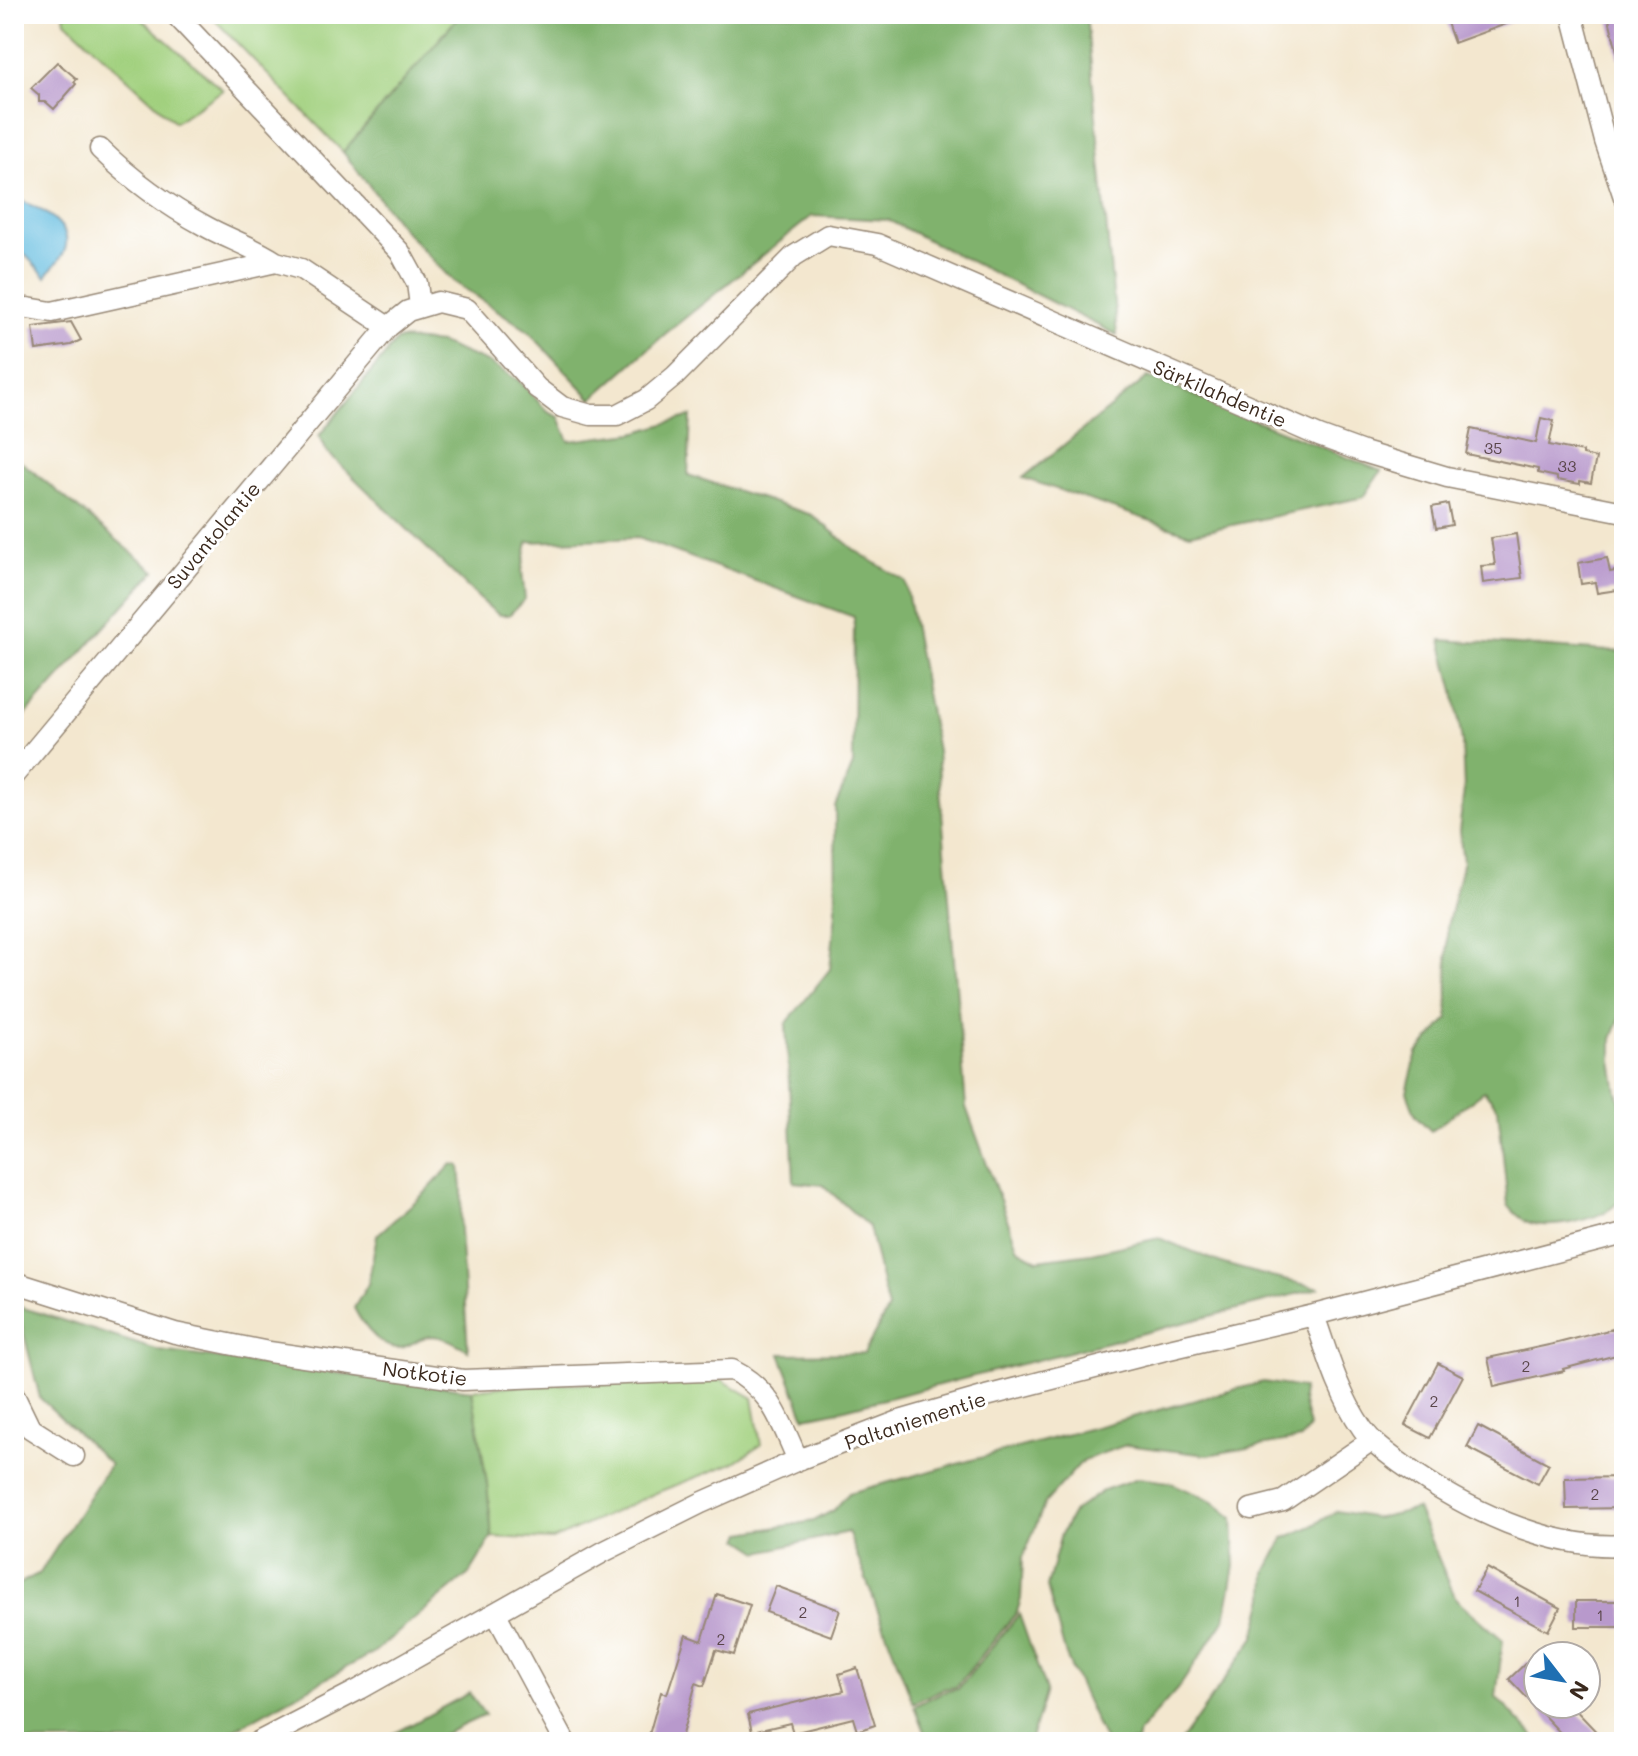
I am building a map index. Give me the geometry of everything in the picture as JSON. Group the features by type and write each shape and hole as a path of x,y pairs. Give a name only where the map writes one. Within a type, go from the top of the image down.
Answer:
{"street":[{"path":"175,14 400,252 417,283 420,306"},
{"path":"1572,14 1605,141 1624,197"},
{"path":"100,149 119,168 160,199 276,262 301,269 388,327"},
{"name":"Särkilahdentie","path":"420,306 438,302 467,309 537,388 562,407 591,415 617,415 646,400 675,376 794,256 828,235 877,244 1319,436 1363,452 1447,477 1624,512"},
{"path":"28,308 52,312 276,262"},
{"name":"Suvantolantie","path":"14,775 388,327 408,311 420,306"},
{"name":"Paltaniementie","path":"258,1742 360,1689 632,1537 798,1460 899,1421 986,1396 1624,1234"},
{"name":"Notkotie","path":"14,1282 175,1333 269,1352 463,1380 732,1370 762,1390 798,1460"},
{"path":"1314,1315 1344,1395 1363,1430 1420,1477 1470,1506 1514,1526 1585,1543 1624,1545"},
{"path":"14,1395 30,1428 74,1456"},
{"path":"1251,1509 1283,1501 1372,1440"},
{"path":"496,1614 565,1742"}],"green space":[{"path":"64,14 136,14 223,90 175,122 65,21"},
{"path":"209,14 461,14 343,152"},
{"path":"461,14 1086,14 1117,335 888,220 812,216 665,334 592,399 527,330 453,281 404,230 343,152"},
{"path":"397,340 440,343 487,362 518,380 548,412 559,417 569,441 634,433 691,416 688,475 812,515 856,551 905,581 937,751 966,1107 1018,1249 1038,1260 1091,1253 1159,1238 1224,1264 1320,1288 805,1417 780,1354 864,1353 888,1309 869,1227 823,1185 794,1182 786,1024 830,969 836,912 835,807 853,765 854,617 638,538 528,542 522,571 525,599 509,615 499,615 327,452 319,436"},
{"path":"1148,377 1381,471 1364,497 1190,534 1023,478"},
{"path":"14,456 155,571 14,728"},
{"path":"1441,640 1624,652 1624,1003 1620,1004 1622,1012 1612,1039 1612,1061 1624,1114 1624,1195 1610,1209 1581,1220 1558,1225 1537,1224 1522,1219 1508,1205 1498,1108 1484,1091 1431,1131 1416,1116 1407,1092 1417,1053 1448,1019 1447,927 1463,861 1459,831 1464,790 1462,742 1454,691"},
{"path":"452,1164 460,1166 460,1230 468,1350 447,1339 433,1336 404,1347 388,1346 368,1329 354,1308 368,1284 377,1235 426,1192"},
{"path":"17,1306 160,1351 472,1390 492,1537 470,1573 373,1653 211,1742 14,1742 14,1586 40,1573 110,1464 40,1398"},
{"path":"722,1380 753,1398 761,1445 733,1463 658,1492 553,1540 492,1537 472,1390 520,1385"},
{"path":"1263,1382 1303,1388 1302,1399 1309,1427 1301,1439 1207,1455 1126,1445 1083,1460 1045,1503 1023,1558 1021,1599 1017,1612 956,1687 942,1689 913,1703 848,1532 760,1552 740,1539 743,1533 814,1521 834,1510 849,1493"},
{"path":"1138,1478 1169,1482 1212,1501 1233,1518 1235,1566 1225,1619 1180,1686 1139,1732 1137,1742 1105,1742 1066,1656 1047,1587 1061,1534 1074,1511 1104,1490"},
{"path":"1417,1509 1456,1599 1503,1640 1496,1697 1539,1742 1180,1742 1255,1637 1265,1597 1266,1572 1284,1538 1337,1511 1376,1518"},
{"path":"1019,1614 1046,1691 1030,1742 928,1742 914,1706 942,1692 958,1689"},
{"path":"469,1693 485,1715 427,1742 379,1742"}],"water":[{"path":"14,198 52,217 65,232 64,252 46,277 14,243"}],"building":[{"path":"1444,14 1528,14 1528,16 1454,43"},
{"path":"1624,16 1624,58 1619,59 1609,19"},
{"path":"57,62 77,79 54,109 46,102 39,102 39,95 31,88"},
{"path":"71,322 81,340 71,345 36,350 33,327"},
{"path":"1541,418 1554,421 1549,445 1596,458 1591,483 1557,480 1557,477 1538,473 1538,469 1466,454 1471,429 1536,443"},
{"path":"1448,504 1452,525 1436,528 1432,507"},
{"path":"1516,534 1522,578 1483,583 1481,566 1495,565 1491,538"},
{"path":"1607,558 1610,572 1621,570 1624,589 1597,593 1595,582 1581,584 1578,563"},
{"path":"1624,1326 1624,1353 1494,1387 1488,1358"},
{"path":"1438,1363 1463,1376 1430,1438 1405,1425"},
{"path":"1478,1426 1549,1464 1538,1484 1467,1447"},
{"path":"1624,1477 1624,1508 1566,1509 1565,1478"},
{"path":"1487,1568 1560,1608 1548,1631 1474,1591"},
{"path":"776,1586 840,1610 831,1636 766,1612"},
{"path":"717,1594 750,1605 734,1655 716,1650 704,1686 696,1683 680,1742 647,1742 661,1692 667,1694 686,1635 702,1641"},
{"path":"1576,1601 1624,1601 1624,1627 1576,1627"},
{"path":"1522,1667 1522,1693 1509,1679"},
{"path":"857,1668 875,1725 857,1731 853,1718 793,1733 790,1723 752,1732 748,1714 844,1691 839,1674"},
{"path":"1548,1720 1585,1720 1606,1742 1569,1742"}]}
